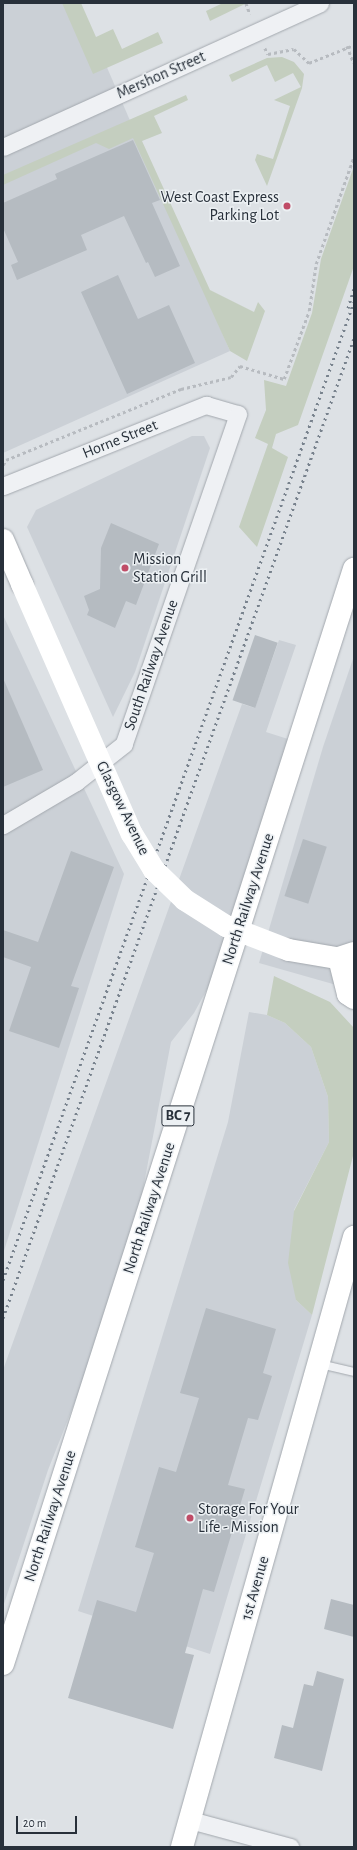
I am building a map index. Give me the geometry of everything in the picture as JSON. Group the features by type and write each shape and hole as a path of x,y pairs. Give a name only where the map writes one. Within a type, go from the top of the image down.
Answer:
{"main road":[{"name":"Glasgow Avenue","path":"3,540 132,834 154,870 185,900 226,926 289,950 349,958"},
{"name":"North Railway Avenue","path":"3,1664 354,569"},
{"path":"3,572 22,584"},
{"path":"349,958 348,994 354,998"},
{"name":"1st Avenue","path":"182,1847 354,1237"}],"street":[{"name":"Mershon Street","path":"3,147 320,3"},
{"name":"Horne Street","path":"3,486 206,405 238,414"},
{"name":"South Railway Avenue","path":"3,825 76,782 124,744 238,414"},
{"path":"190,1820 290,1847"}],"lane":[{"path":"318,1363 354,1372"}],"path":[{"path":"246,3 268,54 294,49 310,62 347,46 354,45"},
{"path":"347,46 354,63"},
{"path":"3,465 6,460 181,389 231,377 240,366 284,379 308,311 316,264 354,156"}],"shaded area":[{"path":"3,3 79,3 230,351 3,453"},
{"path":"192,436 204,436 210,448 135,672 113,717 27,527 36,510"},
{"path":"3,615 124,874 3,1254"},
{"path":"279,640 296,645 266,732 291,740 229,949 194,1013 171,1042 142,1194 84,1379 48,1470 3,1607 3,1370 242,704 255,708"},
{"path":"354,656 354,990 259,963 323,747"},
{"path":"249,1012 267,1015 285,1023 311,1047 328,1097 329,1142 294,1210 296,1300 312,1315 210,1654 78,1611 228,1122"}],"green space":[{"path":"62,3 81,3 96,37 113,29 122,49 158,32 163,43 93,74"},
{"path":"223,3 245,4 210,21 206,11"},
{"path":"282,57 294,62 304,74 302,88 267,186 255,160 257,154 273,159 290,106 274,100 301,87 293,73 275,82 267,65 232,82 229,75 267,58"},
{"path":"186,95 188,100 154,116 162,133 142,141 210,290 254,312 258,302 265,311 247,361 230,351 133,138 109,149 96,143 3,185 3,175"},
{"path":"354,166 354,266 298,425 276,434 272,448 288,457 257,547 239,527 268,444 255,438 266,410 264,380 286,386 312,313 321,259"},
{"path":"274,976 330,1002 354,1028 354,1152 312,1315 296,1300 288,1263 294,1211 329,1142 328,1097 311,1047 285,1023 267,1015"}],"building":[{"path":"133,140 160,200 152,203 180,266 155,277 148,262 146,263 124,216 81,235 87,250 17,280 11,265 18,262 3,228 3,203 57,179 55,174"},
{"path":"118,275 138,319 169,305 195,363 127,394 81,292"},
{"name":"Mission Station Grill","path":"111,523 159,544 136,605 126,601 115,628 87,615 89,610 84,596 100,589 101,548"},
{"path":"255,635 278,643 255,708 233,700"},
{"path":"3,678 43,770 3,787"},
{"path":"303,839 327,847 308,904 284,896"},
{"path":"71,851 114,867 71,986 79,988 59,1048 9,1031 31,967 3,957 3,930 38,942"},
{"name":"Storage For Your Life - Mission","path":"206,1308 276,1329 263,1373 272,1376 258,1420 248,1418 228,1485 245,1489 214,1592 203,1589 185,1653 194,1655 173,1729 68,1698 97,1600 136,1612 154,1553 135,1547 159,1467 176,1472 199,1398 180,1393"},
{"path":"331,1599 354,1605 354,1637 324,1629"},
{"path":"317,1671 344,1679 322,1771 274,1758 282,1725 293,1728 304,1684 313,1686"}],"railway":[{"path":"348,308 354,288"},
{"path":"3,1280 354,302"},
{"path":"3,1318 354,338"}],"place":[{"name":"West Coast Express Parking Lot","path":"287,206"},
{"name":"Mission Station Grill","path":"125,568"},
{"name":"Storage For Your Life - Mission","path":"190,1518"}]}
